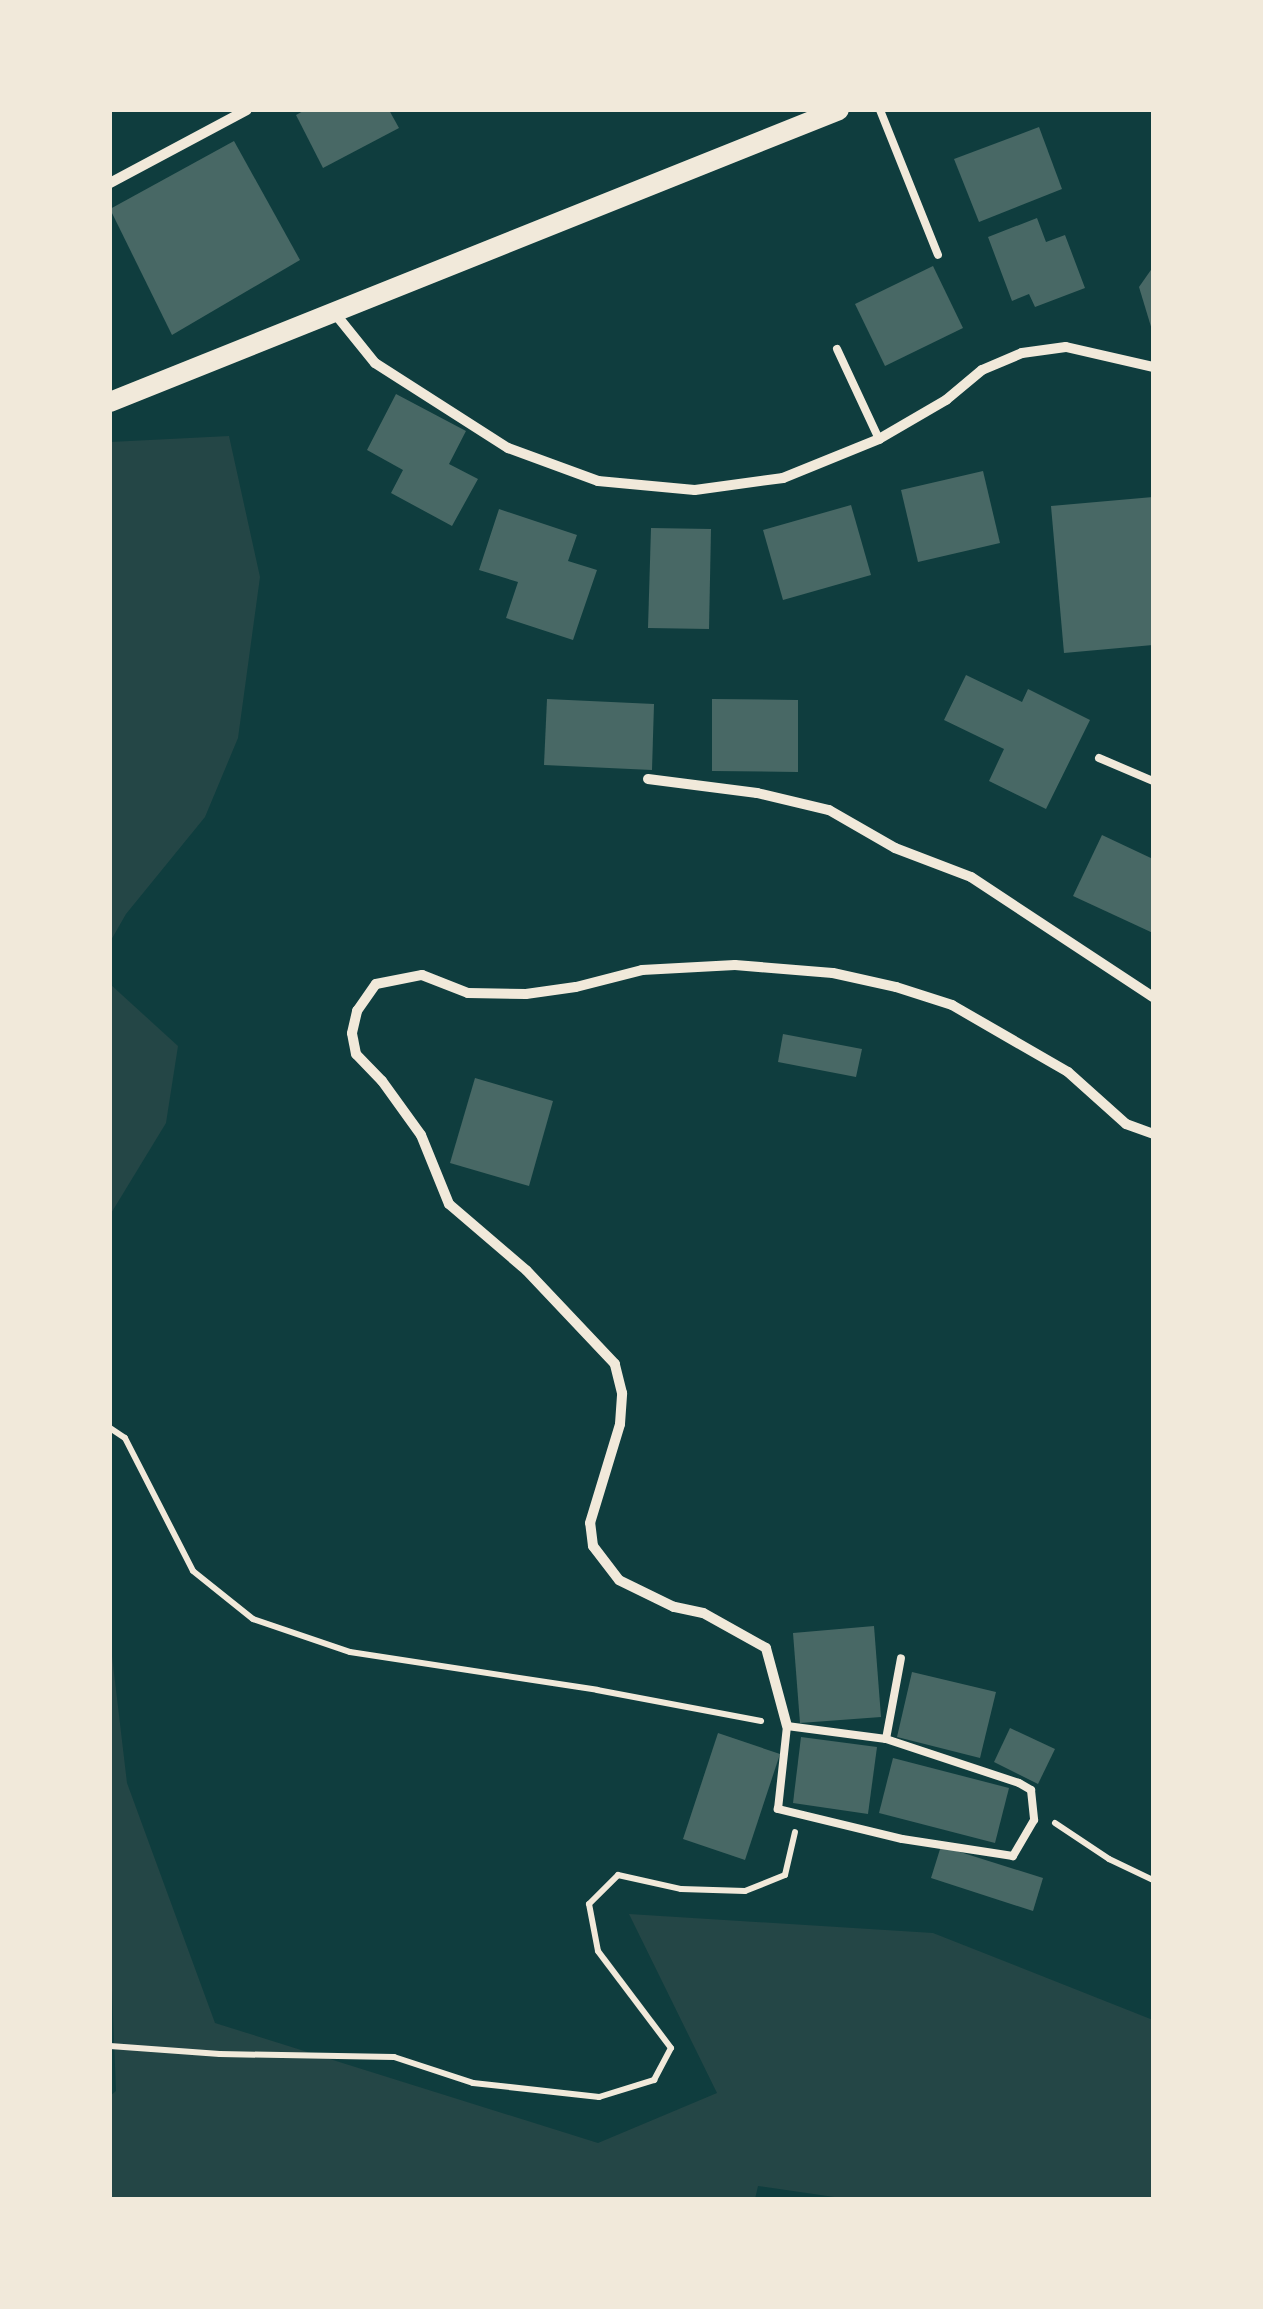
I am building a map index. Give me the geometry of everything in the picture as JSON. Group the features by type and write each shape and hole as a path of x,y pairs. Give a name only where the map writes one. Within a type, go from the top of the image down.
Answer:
{"main road":[{"path":"110,402 839,110"}],"street":[{"path":"110,183 247,110"},
{"path":"333,310 375,363 449,414 508,448 598,481 695,490 783,478 879,439 946,400 982,370 1022,353 1066,347 1153,367"},
{"path":"648,779 757,793 829,810 895,848 972,877 1153,997"},
{"path":"787,1726 766,1648 703,1613 674,1607 619,1580 592,1546 590,1522 620,1424 622,1393 615,1364 526,1270 450,1204 421,1135 382,1081 356,1054 352,1033 357,1011 376,984 422,975 468,993 526,994 576,987 642,970 735,966 833,973 896,986 952,1005 1068,1072 1126,1124 1153,1134"}],"lane":[{"path":"880,110 938,254"},
{"path":"836,349 879,439"},
{"path":"1099,758 1153,781"},
{"path":"886,1740 901,1658"},
{"path":"787,1726 886,1740 1031,1790 1034,1820 1013,1856 902,1839 778,1809 787,1726"}],"path":[{"path":"110,1428 125,1438 193,1571 253,1619 350,1652 597,1690 787,1726"},
{"path":"1034,1808 1109,1859 1153,1880"},
{"path":"110,2046 220,2054 394,2056 474,2084 599,2097 654,2080 671,2048 598,1950 589,1904 618,1875 682,1888 744,1891 785,1875 800,1816"}],"shaded area":[{"path":"229,436 260,577 238,738 205,817 126,914 110,942 110,442"},
{"path":"110,984 178,1046 166,1123 110,1215"},
{"path":"110,1639 127,1783 215,2023 598,2143 717,2093 629,1914 933,1933 1153,2020 1153,2199 848,2199 758,2186 755,2199 110,2199 110,2096 116,2091 110,1940"}],"building":[{"path":"305,110 389,110 399,128 323,168 296,115"},
{"path":"1039,127 1062,189 979,222 954,159"},
{"path":"234,141 300,260 172,335 110,209"},
{"path":"1037,218 1046,242 1065,235 1085,288 1035,307 1029,294 1012,301 988,237"},
{"path":"933,266 963,328 885,366 855,304"},
{"path":"1153,267 1153,330 1152,330 1139,287"},
{"path":"396,394 466,431 449,464 478,479 452,526 391,493 403,470 367,450"},
{"path":"983,471 1000,543 918,562 901,490"},
{"path":"1153,497 1153,645 1064,653 1051,506"},
{"path":"851,505 871,575 783,600 763,530"},
{"path":"499,509 577,535 568,561 597,570 573,640 506,618 518,582 479,570"},
{"path":"651,528 711,529 709,629 648,628"},
{"path":"966,675 1022,702 1028,689 1090,720 1046,809 989,781 1004,749 944,720"},
{"path":"547,699 654,704 652,770 544,765"},
{"path":"712,699 798,700 798,772 712,771"},
{"path":"1102,835 1153,859 1153,933 1073,896"},
{"path":"783,1034 862,1049 856,1077 778,1062"},
{"path":"475,1078 553,1101 529,1186 450,1163"},
{"path":"874,1626 881,1717 800,1723 793,1633"},
{"path":"912,1672 996,1692 980,1758 897,1737"},
{"path":"1010,1728 1055,1749 1038,1784 994,1762"},
{"path":"718,1733 780,1754 745,1860 683,1839"},
{"path":"801,1737 877,1747 868,1814 793,1803"},
{"path":"893,1758 1009,1788 995,1843 879,1813"},
{"path":"941,1846 1043,1878 1033,1911 931,1878"}]}
